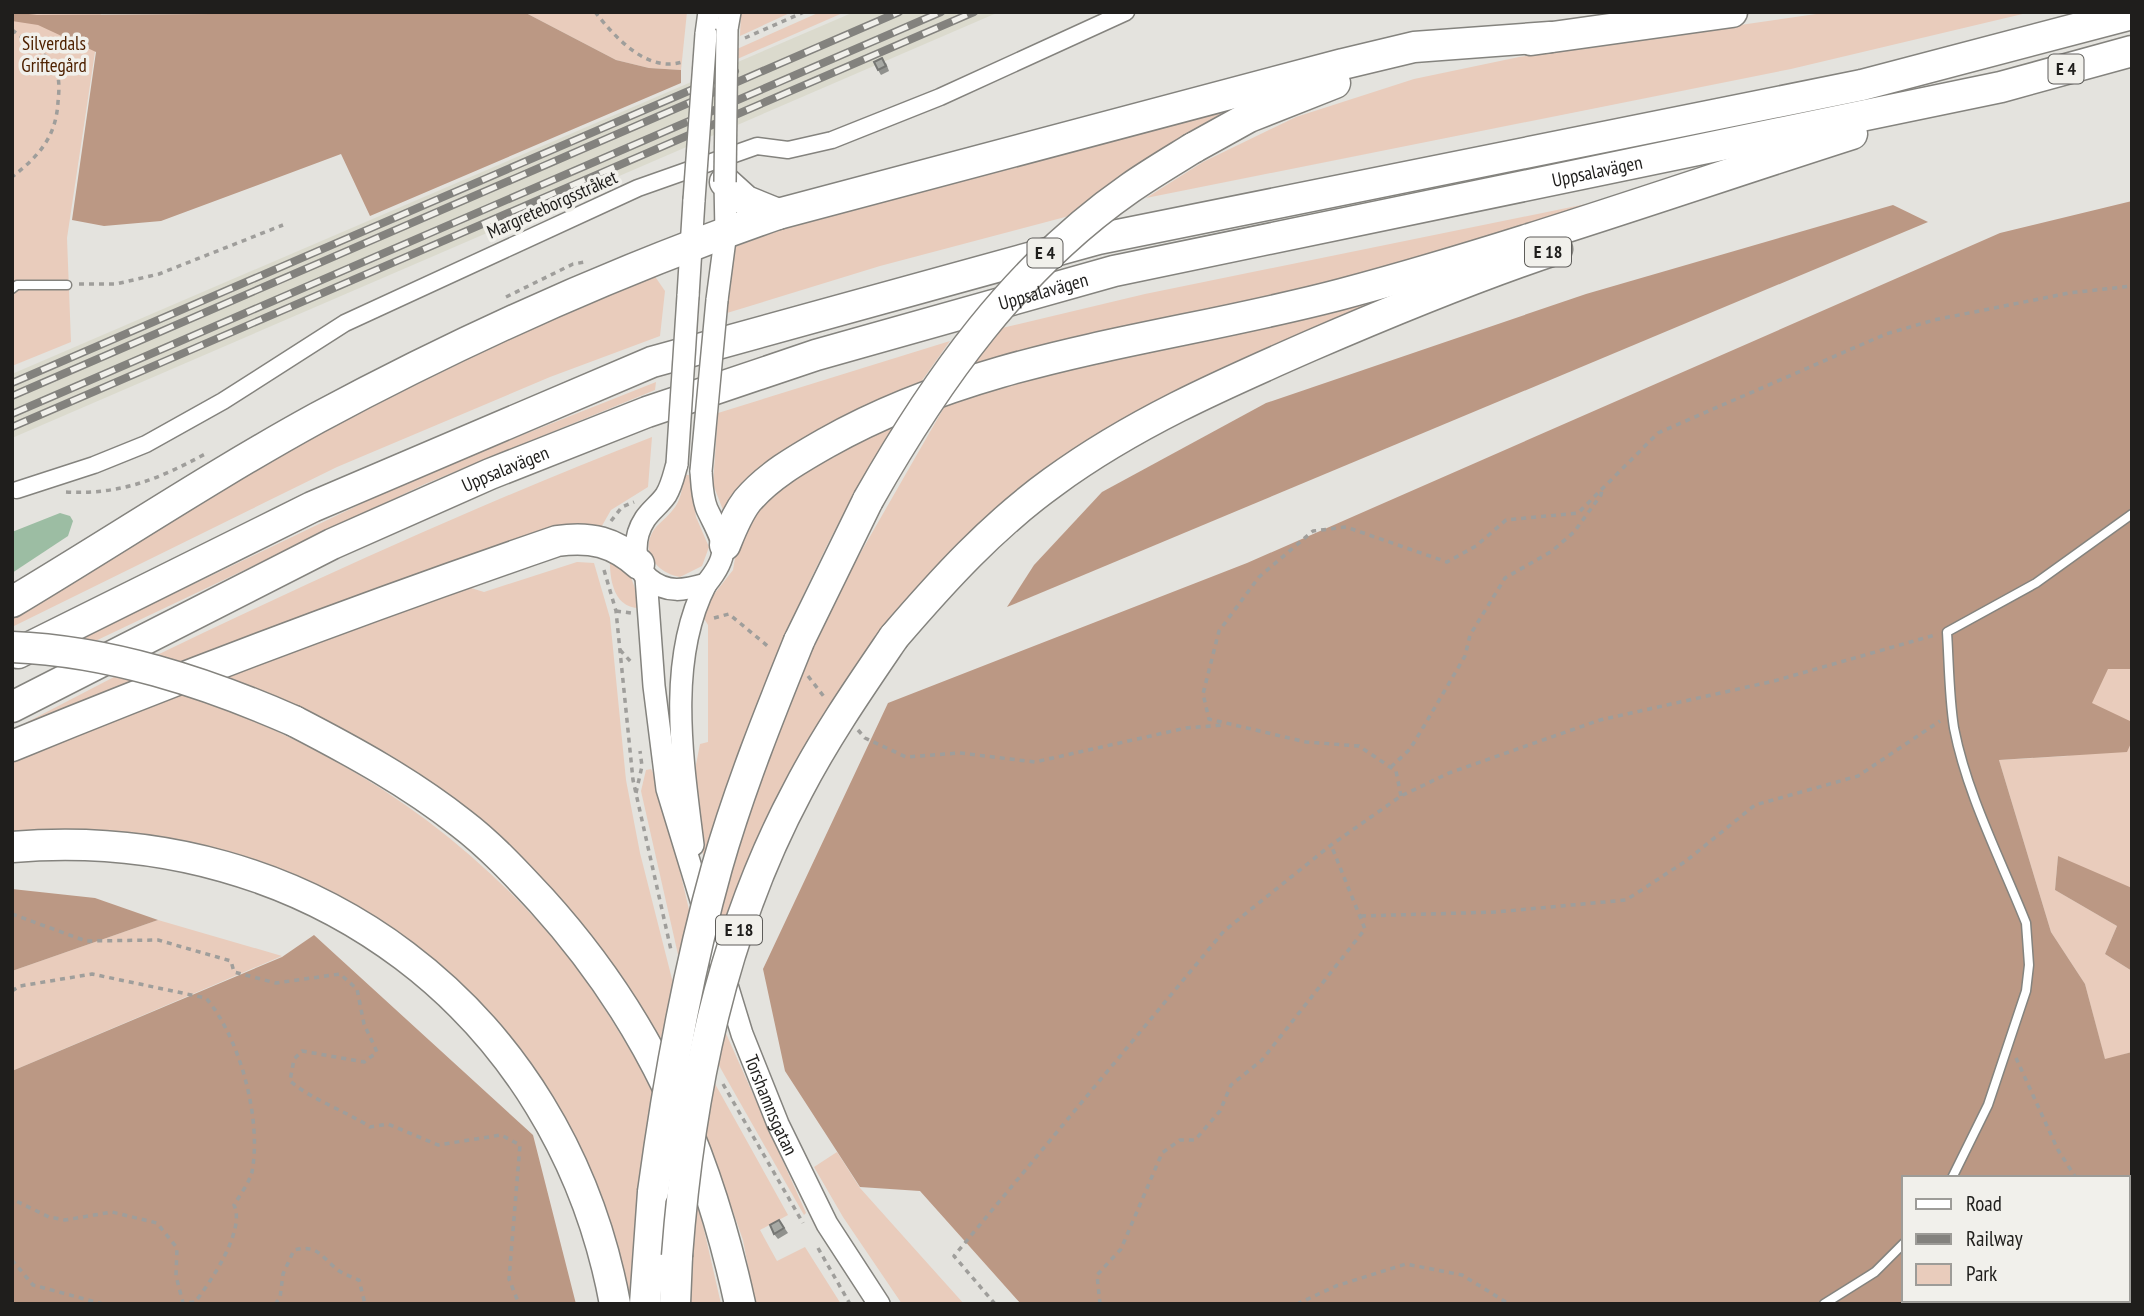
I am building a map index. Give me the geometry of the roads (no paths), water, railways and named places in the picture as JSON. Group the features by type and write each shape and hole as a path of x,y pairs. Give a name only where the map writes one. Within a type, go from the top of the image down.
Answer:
{"highway":[{"name":"E 18","path":"645,1304 653,1192 680,1023 718,866 762,732 799,641 868,500 944,374 1023,280 1077,230 1129,188 1193,148 1250,117 1320,88 1381,68 1549,37 1732,12"},
{"name":"Uppsalavägen","path":"12,656 312,508 652,362 1098,239 1861,85 2132,14"},
{"path":"12,602 315,420 397,376 691,245 726,232 778,214 1226,93 1402,50 1549,37"},
{"name":"Uppsalavägen","path":"12,707 332,544 490,474 647,412 816,355 1114,271 2001,87 2132,51"},
{"name":"E 18","path":"675,1304 682,1193 707,1035 756,881 796,792 840,715 894,637 950,571 1001,523 1052,482 1107,444 1220,385 1399,308 1541,254 1705,199 2001,87"},
{"path":"725,545 746,502 790,464 862,424 929,396 1079,350 1341,294 1484,252 2001,87"},
{"path":"725,182 746,201 778,214"},
{"path":"12,746 308,631 557,541 576,538 604,541 620,548 642,571"},
{"path":"12,647 81,655 147,668 202,684 294,721 408,785 463,824 512,869 571,934 658,1062 692,1137 724,1228 740,1304"},
{"path":"12,847 44,844 131,848 201,859 259,877 316,900 371,930 420,966 463,1005 503,1052 539,1102 581,1182 602,1246 615,1304"}],"street":[{"path":"709,12 721,25 726,232 701,471 707,509 725,545"},
{"name":"Margreteborgsstråket","path":"17,490 94,465 146,444 223,401 345,323 638,188 757,146 788,150 832,140 940,97 1126,12"},
{"name":"Torshamnsgatan","path":"721,25 694,200 677,464 666,495 645,519 638,533 635,550 642,571 667,789 742,1034 778,1124 827,1224 879,1304"},
{"name":"Torshamnsgatan","path":"698,889 684,756 683,687 690,619 706,584 722,559 725,545"},
{"path":"642,571 657,586 677,590 706,584"}],"lane":[{"path":"12,289 17,285 67,285"},
{"path":"1953,1176 1988,1105 2026,991 2029,965 2026,923 1975,797 1959,747 1953,712 1947,632 2036,583 2132,514"},
{"path":"1824,1304 1875,1272 1902,1245"}],"railway":[{"path":"12,396 899,12"},
{"path":"12,414 941,12"},
{"path":"12,427 974,12"},
{"path":"12,383 735,71"}],"park label":[{"name":"Silverdals Griftegård","path":"54,54"}]}
